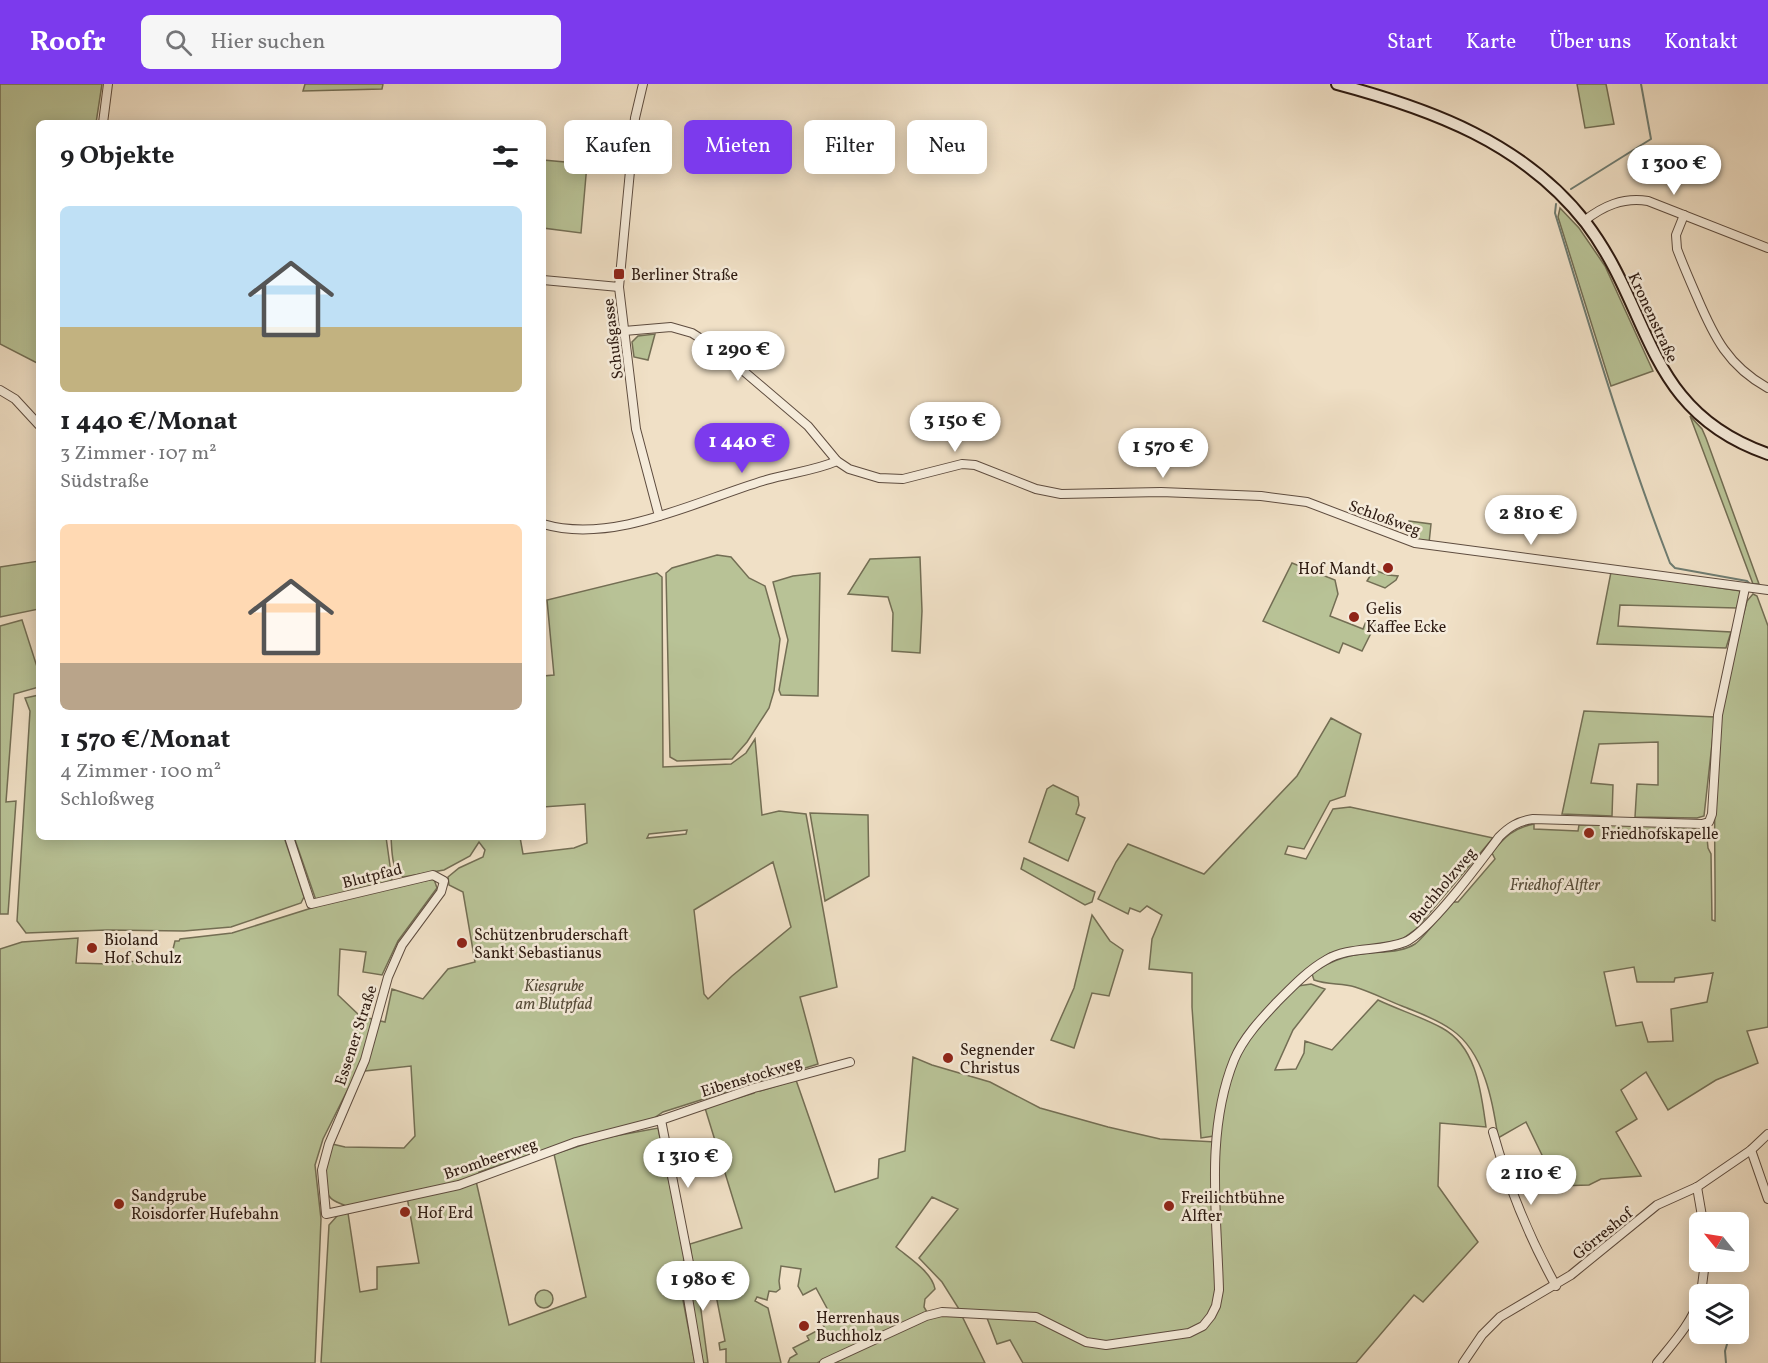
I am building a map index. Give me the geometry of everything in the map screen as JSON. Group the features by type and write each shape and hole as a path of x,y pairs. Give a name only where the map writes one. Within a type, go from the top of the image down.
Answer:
{"street":[{"path":"103,120 108,84"},
{"name":"Schußgasse","path":"643,84 636,118 619,287 636,429 659,516"},
{"name":"Kronenstraße","path":"1337,84 1440,118 1502,147 1543,178 1584,221 1611,262 1655,358 1679,393 1695,410 1734,440 1768,454"},
{"path":"1584,221 1607,206 1632,200 1653,202 1768,248"},
{"path":"1684,215 1676,235 1677,249 1714,335 1738,367 1768,388"},
{"path":"546,280 619,287"},
{"path":"546,524 576,529 617,526 659,516 768,479 822,468 837,461 799,418 720,351 692,333 671,327 624,331"},
{"path":"0,390 15,399 36,422"},
{"name":"Schloßweg","path":"837,461 849,469 879,478 903,479 962,464 975,465 1036,489 1065,494 1161,492 1291,499 1307,502 1415,543 1768,590"},
{"name":"Buchholzweg","path":"824,1363 920,1319 942,1312 1036,1317 1086,1342 1106,1345 1189,1333 1203,1326 1214,1311 1219,1290 1215,1140 1228,1078 1234,1060 1247,1037 1262,1017 1282,997 1323,961 1344,953 1394,945 1417,935 1499,837 1520,821 1533,819 1702,824 1709,822 1712,814 1718,715 1745,588"},
{"name":"Blutpfad","path":"290,840 311,904 434,875 440,877"},
{"name":"Essener Straße","path":"326,1214 322,1170 328,1144 365,1060 388,977 402,945 441,892 444,880 440,877"},
{"name":"Eibenstockweg","path":"661,1120 754,1088 850,1062"},
{"path":"661,1120 689,1263 687,1292 699,1363"},
{"name":"Brombeerweg","path":"326,1214 459,1185 576,1143 661,1120"},
{"path":"1493,1132 1517,1205 1531,1239 1556,1286"},
{"name":"Görreshof","path":"1463,1363 1482,1335 1500,1317 1556,1286 1657,1205 1697,1188 1750,1150 1768,1134"},
{"path":"1750,1150 1767,1189 1768,1199"},
{"path":"1697,1188 1701,1212"},
{"path":"1657,1363 1689,1322"}],"green space":[{"path":"0,84 102,84 96,120 36,120 36,362 0,344"},
{"path":"305,84 383,84 382,89 303,91"},
{"path":"1577,84 1606,84 1614,124 1585,128"},
{"path":"546,160 564,162 564,174 586,174 581,233 546,228"},
{"path":"1560,208 1579,228 1605,266 1653,371 1611,386 1558,217"},
{"path":"655,334 648,360 634,357 632,342 638,336"},
{"path":"1690,416 1702,429 1706,438 1759,584 1753,584"},
{"path":"1409,521 1431,524 1429,543 1409,539"},
{"path":"717,555 731,557 749,578 765,586 780,639 774,691 769,708 747,742 732,759 677,761 670,757 666,573 672,568"},
{"path":"920,557 922,611 920,653 892,651 893,613 888,597 848,594 870,559"},
{"path":"36,561 36,610 0,617 0,567"},
{"path":"1292,563 1335,580 1338,594 1330,616 1363,629 1367,619 1376,623 1362,651 1343,643 1339,653 1263,621"},
{"path":"1374,570 1398,576 1385,588 1367,581"},
{"path":"1611,572 1741,591 1737,608 1620,605 1618,626 1731,632 1726,648 1597,644"},
{"name":"Kiesgrube am Blutpfad","path":"657,573 662,577 663,767 731,764 746,753 755,739 762,815 779,811 806,814 837,987 800,997 818,1064 757,1083 760,1091 796,1080 835,1192 878,1178 879,1159 905,1151 913,1057 990,1082 1040,1108 1160,1139 1216,1142 1225,1096 1239,1056 1248,1041 1277,1006 1298,986 1311,984 1325,989 1293,1030 1275,1070 1296,1069 1304,1053 1305,1041 1332,1050 1378,1000 1442,1028 1454,1036 1463,1047 1470,1058 1479,1085 1486,1127 1440,1123 1438,1186 1478,1242 1423,1302 1414,1295 1356,1363 1023,1363 1010,1340 997,1344 987,1318 962,1316 985,1363 829,1363 935,1316 959,1309 942,1282 919,1258 958,1209 932,1197 896,1247 919,1266 933,1283 935,1289 925,1299 924,1307 927,1312 817,1363 788,1363 790,1358 797,1354 793,1348 809,1340 807,1336 824,1327 820,1317 829,1312 816,1288 803,1295 798,1286 801,1269 781,1266 780,1289 776,1292 769,1291 767,1300 757,1297 755,1301 768,1308 781,1363 726,1363 726,1349 720,1350 719,1343 725,1341 715,1290 697,1280 708,1363 703,1363 690,1295 692,1261 690,1244 742,1228 705,1108 754,1093 751,1084 663,1112 654,1118 573,1140 479,1172 476,1181 509,1325 586,1297 554,1154 604,1138 658,1128 684,1253 682,1295 695,1363 321,1363 329,1225 346,1206 332,1200 326,1190 326,1170 332,1144 345,1147 404,1148 415,1136 411,1066 365,1071 351,1083 323,1139 315,1165 321,1219 315,1363 0,1363 0,949 22,942 78,938 76,963 111,964 171,957 175,941 180,939 232,933 318,906 295,840 386,840 393,887 434,879 437,888 398,941 382,975 363,972 366,952 340,949 338,995 360,1016 385,1022 392,989 423,999 448,969 475,962 463,892 449,885 448,877 459,868 483,857 485,850 479,842 470,856 444,870 403,877 394,865 391,840 521,840 523,854 574,848 587,843 585,804 546,807 546,676 554,675 547,600","holes":["687,830 686,834 647,838 649,834","773,862 791,927 708,999 704,994 694,910","407,1197 419,1263 377,1267 377,1289 360,1292 348,1213"]},
{"path":"820,573 818,696 781,695 779,690 788,640 773,582 793,576"},
{"name":"Friedhof Alfter","path":"1753,594 1757,596 1768,626 1768,1027 1747,1031 1758,1063 1716,1080 1668,1110 1646,1072 1621,1090 1637,1119 1616,1132 1641,1176 1601,1179 1589,1185 1557,1186 1526,1122 1498,1138 1485,1079 1472,1051 1463,1039 1428,1016 1355,987 1314,980 1312,974 1327,964 1344,958 1397,951 1415,944 1451,902 1458,902 1495,859 1492,853 1501,842 1515,831 1534,824 1534,829 1578,831 1579,825 1706,827 1708,848 1711,854 1712,920 1715,921 1715,791 1718,739 1726,685 1747,601","holes":["1634,967 1637,982 1674,982 1675,978 1713,973 1707,1002 1671,1009 1673,1041 1648,1042 1642,1022 1616,1026 1604,972"]},
{"path":"22,620 36,664 36,688 14,694 6,802 16,801 8,914 0,914 0,626"},
{"path":"36,696 36,840 285,840 304,897 301,903 231,927 184,931 107,930 26,933 17,921 30,711 25,698"},
{"path":"1584,711 1715,717 1704,816 1697,818 1635,817 1637,784 1658,785 1658,742 1599,744 1591,783 1613,785 1612,816 1562,814"},
{"path":"1331,718 1361,734 1345,796 1330,801 1304,849 1288,846 1285,854 1306,859 1333,809 1350,807 1493,838 1416,929 1401,940 1330,953 1301,974 1263,1013 1242,1039 1214,1136 1201,1138 1192,1007 1192,973 1149,969 1152,939 1162,915 1147,906 1140,912 1130,908 1128,914 1098,899 1116,862 1128,844 1204,874 1297,776"},
{"path":"1053,785 1078,797 1079,805 1076,814 1085,818 1068,861 1029,842 1047,789"},
{"path":"810,813 868,815 869,876 825,901"},
{"path":"1024,858 1095,892 1092,902 1085,905 1021,869"},
{"path":"1092,915 1110,941 1123,950 1109,996 1092,993 1074,1048 1051,1040 1074,988"},
{"path":"540,1290 548,1290 553,1295 551,1306 540,1308 535,1303 535,1295"}],"waterway":[{"path":"1571,189 1651,139 1641,84"},
{"path":"1556,204 1555,213 1610,390 1670,563 1675,568 1747,581 1750,584"},
{"path":"1726,1363 1727,1344"}],"place":[{"name":"Berliner Straße","path":"619,274"},
{"name":"Hof Mandt","path":"1388,568"},
{"name":"Gelis Kaffee Ecke","path":"1354,617"},
{"name":"Friedhofskapelle","path":"1589,833"},
{"name":"Schützenbruderschaft Sankt Sebastianus","path":"462,943"},
{"name":"Bioland Hof Schulz","path":"92,948"},
{"name":"Segnender Christus","path":"948,1058"},
{"name":"Sandgrube Roisdorfer Hufebahn","path":"119,1204"},
{"name":"Freilichtbühne Alfter","path":"1169,1206"},
{"name":"Hof Erd","path":"405,1212"},
{"name":"Herrenhaus Buchholz","path":"804,1326"}]}
